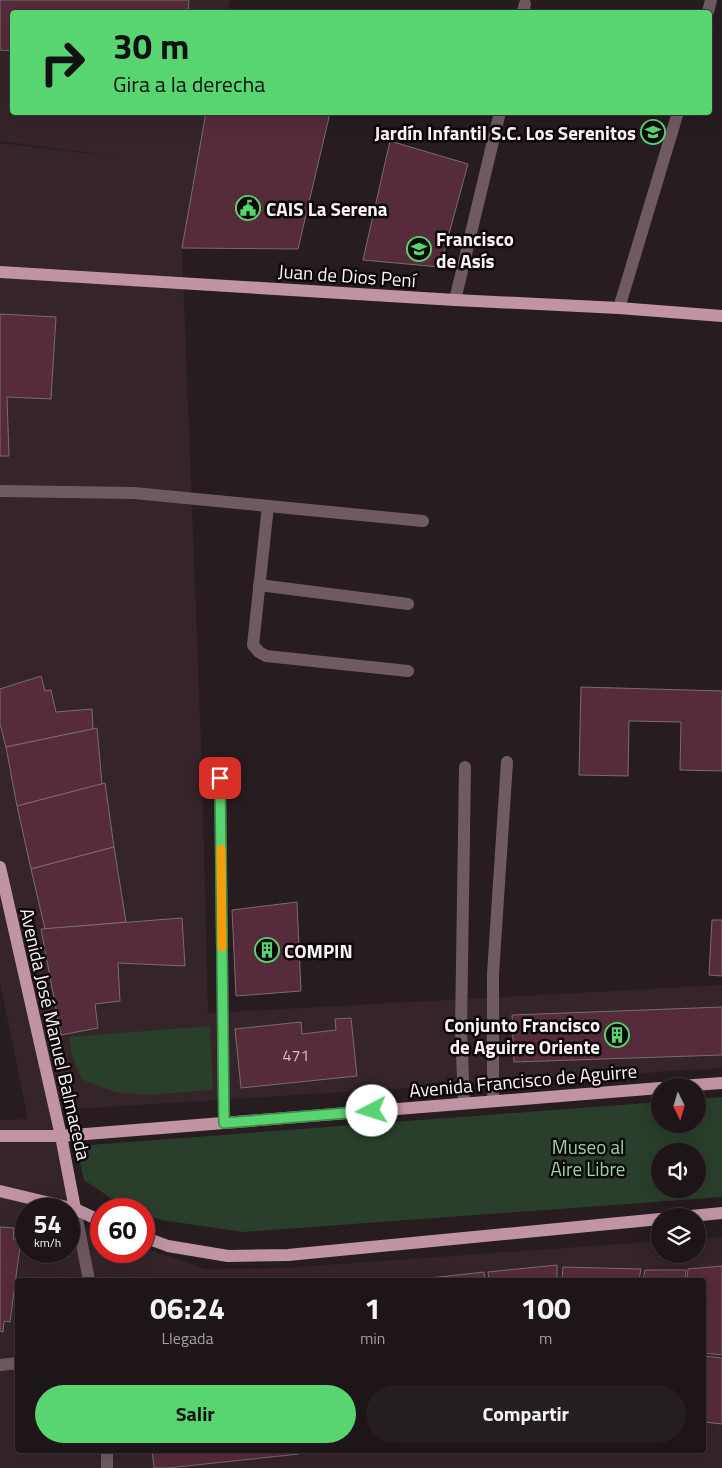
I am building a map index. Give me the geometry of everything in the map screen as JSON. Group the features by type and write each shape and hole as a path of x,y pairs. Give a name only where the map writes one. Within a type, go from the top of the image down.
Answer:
{"main road":[{"name":"Juan de Dios Pení","path":"0,272 618,308 722,316"},
{"name":"Avenida José Manuel Balmaceda","path":"0,867 61,1136 73,1198"},
{"path":"706,1084 722,1083"},
{"name":"Avenida Francisco de Aguirre","path":"0,1136 61,1136 651,1089"},
{"path":"0,1191 29,1198"},
{"path":"706,1215 722,1213"},
{"path":"155,1241 168,1246 228,1256 288,1256 651,1220"}],"street":[{"path":"455,300 499,115"},
{"path":"618,308 677,115"},
{"path":"0,492 134,493 423,520"},
{"path":"268,506 253,645 266,656 408,671"},
{"path":"259,585 408,604"},
{"path":"493,1101 493,974 507,762"},
{"path":"464,1103 461,1029 465,767"},
{"path":"220,778 224,1123"},
{"path":"80,1234 89,1278"},
{"path":"0,1365 15,1364"},
{"path":"107,1453 107,1468"}],"shaded area":[{"path":"0,0 230,0 228,10 10,10 10,115 206,115 182,248 202,770 208,1013 722,985 722,1068 61,1110 79,1198 15,1198 15,1263 80,1263 80,1203 85,1227 90,1229 90,1263 155,1263 155,1252 205,1269 284,1268 651,1242 651,1263 706,1263 706,1238 722,1237 722,1468 0,1468 0,1120 28,1119 0,983 0,143 127,158 0,141"}],"green space":[{"path":"210,1026 213,1090 145,1095 115,1092 81,1079 72,1055 69,1037"},
{"name":"Museo al Aire Libre","path":"722,1097 722,1197 243,1232 155,1218 155,1198 111,1198 84,1180 76,1146 651,1103 651,1133 706,1133 706,1098"}],"building":[{"path":"0,0 189,0 188,10 10,10 10,51 0,50"},
{"name":"CAIS La Serena","path":"205,115 330,115 298,249 182,248"},
{"path":"390,141 468,164 440,267 363,260"},
{"path":"0,314 56,317 51,399 7,397 9,456 0,456"},
{"path":"41,676 45,691 51,690 56,712 92,709 93,729 6,747 0,724 0,689"},
{"path":"581,687 722,691 722,771 680,770 681,722 629,721 628,776 579,775"},
{"path":"97,728 102,784 17,806 6,747"},
{"path":"105,783 114,847 31,869 17,806"},
{"path":"114,847 126,922 45,929 31,869"},
{"name":"COMPIN","path":"297,902 301,991 236,996 232,910"},
{"path":"182,918 185,966 118,963 120,1001 95,1004 98,1028 61,1035 41,929"},
{"path":"712,920 722,920 722,976 709,975"},
{"name":"Conjunto Francisco de Aguirre Oriente","path":"722,1007 722,1055 514,1062 512,1015"},
{"path":"351,1018 357,1076 241,1088 235,1029 301,1022 302,1034 336,1030 335,1019"},
{"path":"0,1227 14,1228 15,1263 18,1263 10,1322 4,1321 3,1332 0,1331"},
{"path":"557,1265 557,1278 489,1278 488,1272"},
{"path":"722,1266 722,1355 706,1353 706,1278 687,1278 688,1269"},
{"path":"563,1267 641,1269 639,1278 562,1278"},
{"path":"645,1270 686,1270 685,1278 643,1278"},
{"path":"484,1272 485,1278 430,1278"},
{"path":"706,1356 722,1358 722,1424 706,1422"},
{"path":"152,1453 299,1453 168,1468 154,1468"}],"slow traffic":[{"path":"221,849 222,947"}],"place":[{"name":"Jardín Infantil S.C. Los Serenitos","path":"653,132"},
{"name":"CAIS La Serena","path":"248,208"},
{"name":"Francisco de Asís","path":"419,249"},
{"name":"COMPIN","path":"267,950"},
{"name":"Conjunto Francisco de Aguirre Oriente","path":"617,1035"}],"route":[{"path":"220,778 224,1123 372,1111"}]}
